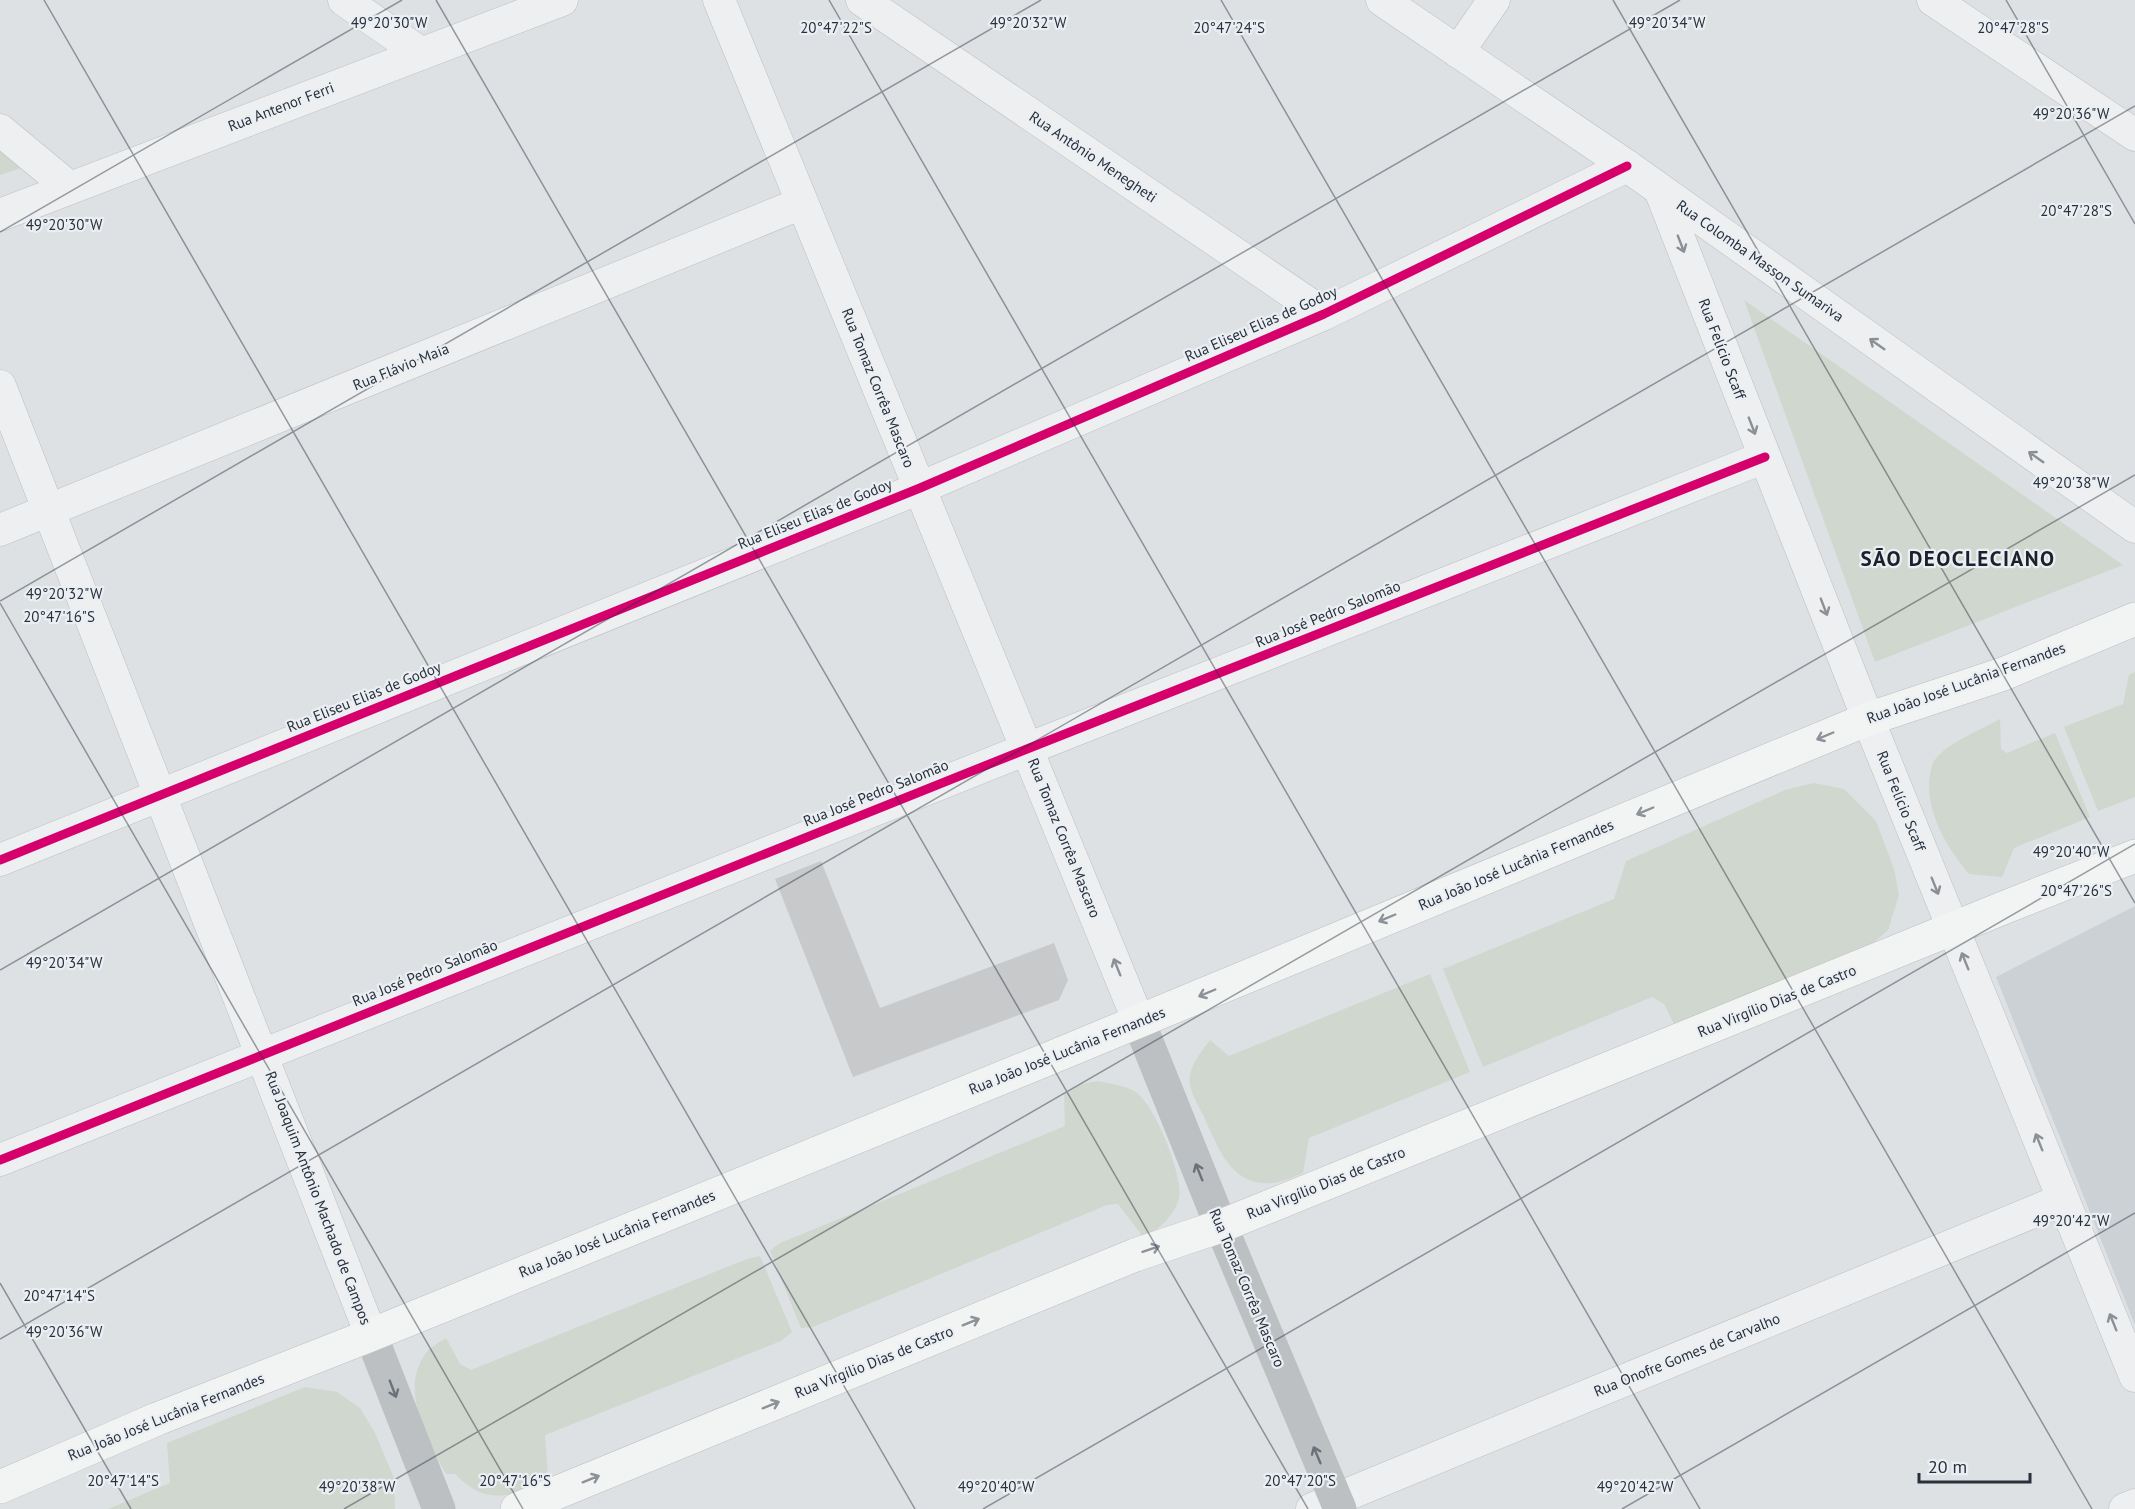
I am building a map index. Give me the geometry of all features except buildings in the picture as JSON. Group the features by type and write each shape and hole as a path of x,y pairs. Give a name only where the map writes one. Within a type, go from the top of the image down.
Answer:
{"main road":[{"name":"Rua João José Lucânia Fernandes","path":"0,1486 158,1419 372,1335 1139,1022 1868,719 2003,674 2135,619"},
{"name":"Rua Virgílio Dias de Castro","path":"517,1509 1125,1259 1221,1226 2135,856"},
{"name":"Rua Tomaz Corrêa Mascaro","path":"1139,1022 1329,1506"},
{"name":"Rua Joaquim Antônio Machado de Campos","path":"372,1335 439,1509"}],"street":[{"path":"344,0 422,54"},
{"name":"Rua Antenor Ferri","path":"0,215 562,0"},
{"name":"Rua Tomaz Corrêa Mascaro","path":"719,0 1139,1022"},
{"name":"Rua Antônio Menegheti","path":"861,0 1324,314"},
{"name":"Rua Colomba Masson Sumariva","path":"1382,0 1627,166 2135,527"},
{"path":"1458,52 1494,0"},
{"path":"1933,0 2135,135"},
{"path":"0,130 70,188"},
{"name":"Rua Eliseu Elias de Godoy","path":"0,860 920,488 1324,314 1627,166"},
{"name":"Rua Felício Scaff","path":"1660,190 1868,719 2135,1376"},
{"name":"Rua Flávio Maia","path":"0,530 802,203"},
{"name":"Rua Joaquim Antônio Machado de Campos","path":"0,386 372,1335"},
{"name":"Rua José Pedro Salomão","path":"0,1160 1027,749 1765,457"},
{"name":"Rua Onofre Gomes de Carvalho","path":"1329,1506 2062,1200"},
{"path":"2125,1509 2135,1505"}],"shaded area":[{"path":"0,150 24,167 0,175"},
{"path":"1744,300 2123,565 1875,662"},
{"path":"2135,672 2135,797 2098,811 2064,727 2123,704 2129,675"},
{"path":"2000,719 2001,749 2007,753 2055,733 2090,817 2014,848 2002,877 1969,874 1939,828 1930,801 1930,774 1934,761 1947,748"},
{"path":"1814,783 1844,789 1876,821 1894,869 1899,895 1888,930 1865,950 1675,1026 1664,1004 1652,997 1483,1067 1443,969 1614,899 1626,861 1785,790"},
{"path":"2135,906 2135,1325 1996,977"},
{"path":"1430,974 1470,1072 1309,1138 1303,1173 1294,1177 1278,1182 1263,1183 1251,1181 1232,1168 1218,1148 1191,1091 1189,1080 1193,1066 1210,1040 1229,1056"},
{"path":"1098,1081 1123,1086 1137,1093 1152,1112 1167,1142 1177,1175 1179,1198 1170,1216 1155,1231 1144,1238 1118,1204 1107,1205 813,1327 801,1328 770,1251 778,1244 1065,1126 1064,1094 1082,1084"},
{"path":"760,1256 792,1332 781,1341 545,1435 548,1477 523,1490 511,1494 489,1495 466,1484 455,1474 446,1474 424,1430 415,1397 415,1381 419,1366 427,1352 436,1344 446,1338 460,1364 471,1370 747,1259"},
{"path":"305,1387 337,1392 360,1408 375,1433 394,1478 395,1509 108,1509 170,1483 167,1443"}],"cycle path":[{"path":"0,860 920,488 1324,314 1627,166"},
{"path":"0,1160 1027,749 1765,457"}],"district":[{"name":"SÃO DEOCLECIANO","path":"1958,559"}]}
